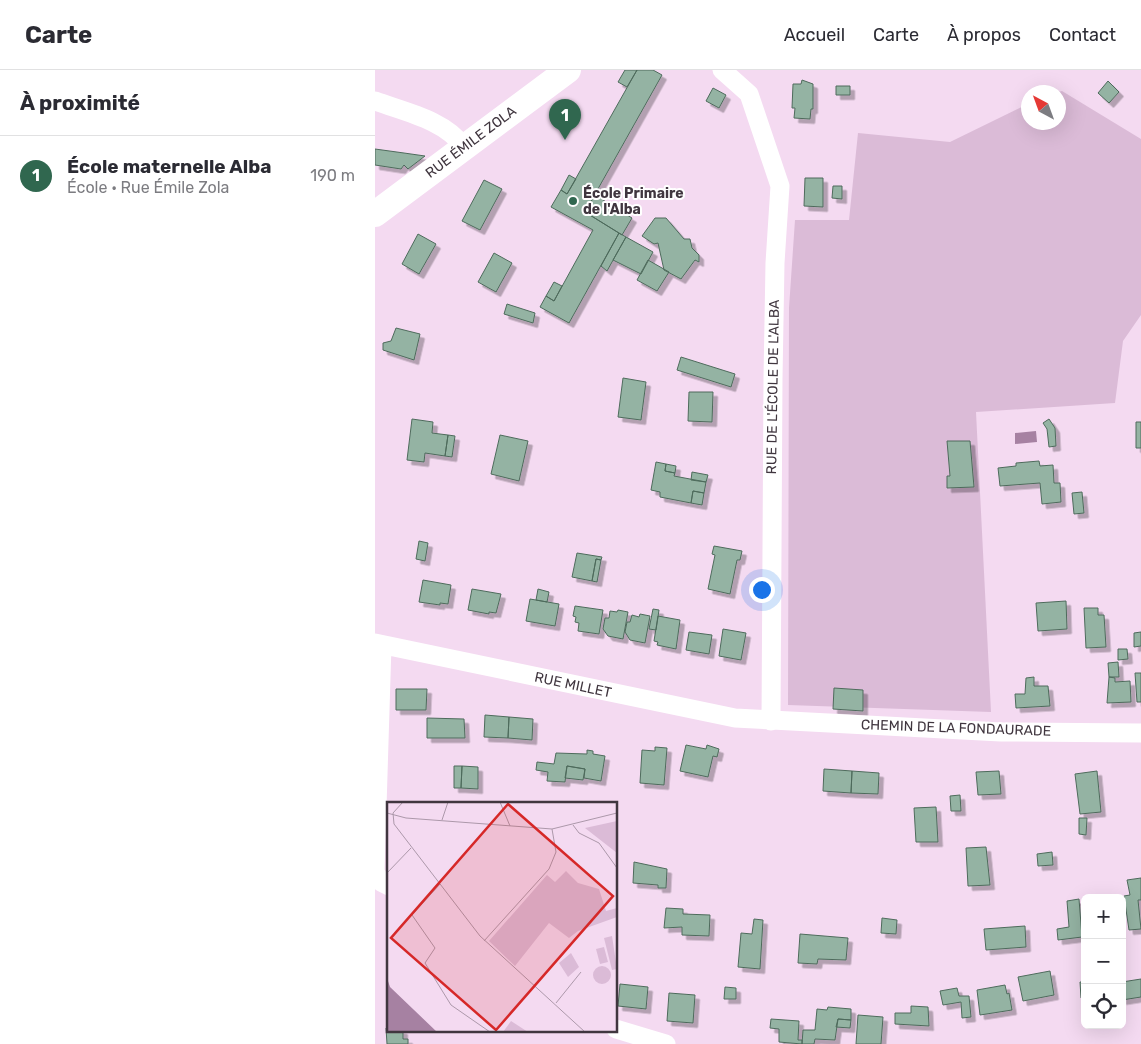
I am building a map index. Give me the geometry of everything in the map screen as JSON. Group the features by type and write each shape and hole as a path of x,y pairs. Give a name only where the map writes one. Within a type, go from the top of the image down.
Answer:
{"main road":[{"name":"RUE ÉMILE ZOLA","path":"375,214 568,70"}],"street":[{"name":"RUE DE L'ÉCOLE DE L'ALBA","path":"721,70 749,94 780,186 775,263 773,378 771,721"},
{"path":"375,101 433,123 457,138 464,147"},
{"path":"379,644 375,872 381,882 387,885"},
{"name":"RUE MILLET","path":"379,644 735,718 771,721"},
{"name":"CHEMIN DE LA FONDAURADE","path":"771,721 1001,732 1141,733"},
{"path":"617,1029 666,1044"}],"shaded area":[{"path":"1066,93 1141,139 1141,315 1123,341 1115,403 976,412 991,712 788,705 789,308 795,220 849,220 858,133 950,142 1021,107 1021,130 1066,130"},
{"path":"1036,431 1037,442 1015,444 1015,433"}],"building":[{"path":"625,70 637,70 627,87 618,82"},
{"name":"École Primaire de l'Alba","path":"637,70 653,70 662,75 585,212 619,233 569,323 540,307 546,296 554,301 593,230 551,207 561,190 567,194"},
{"path":"802,80 813,84 813,109 811,109 810,119 794,118 795,108 792,108 793,84 801,84"},
{"path":"1108,81 1119,92 1109,103 1098,93"},
{"path":"836,86 850,86 850,95 836,95"},
{"path":"713,88 726,95 719,108 706,101"},
{"path":"375,149 425,156 408,169 404,165 401,169 375,165"},
{"path":"569,175 576,179 567,194 561,190"},
{"path":"805,178 823,178 823,207 804,206"},
{"path":"484,180 502,189 480,230 462,221"},
{"path":"833,186 842,186 842,199 832,198"},
{"path":"595,195 632,218 622,235 585,212"},
{"path":"655,218 666,218 684,239 690,239 692,248 699,255 699,262 695,260 681,279 664,270 658,243 654,244 642,236"},
{"path":"619,233 626,237 607,271 601,266"},
{"path":"418,234 436,244 419,274 402,264"},
{"path":"626,237 653,252 641,274 613,260"},
{"path":"494,253 512,263 496,292 478,282"},
{"path":"648,260 669,272 657,291 637,280"},
{"path":"554,282 562,286 554,301 546,296"},
{"path":"507,304 535,313 533,323 504,314"},
{"path":"396,328 420,334 414,360 383,350 383,343 391,341"},
{"path":"681,357 735,374 731,387 677,370"},
{"path":"623,378 646,382 641,420 618,417"},
{"path":"689,392 713,392 712,422 688,421"},
{"path":"412,419 433,422 432,433 448,435 445,456 425,453 424,462 407,460"},
{"path":"1049,419 1055,428 1056,446 1049,447 1047,429 1043,423"},
{"path":"1136,422 1141,422 1141,448 1136,448"},
{"path":"448,435 455,436 452,457 445,456"},
{"path":"500,435 528,441 519,481 491,474"},
{"path":"947,441 970,441 974,487 947,488 947,476 950,476"},
{"path":"1039,461 1040,466 1053,465 1054,483 1060,483 1061,502 1042,504 1040,483 1000,486 998,468 1016,466 1016,463"},
{"path":"656,462 666,464 665,471 675,473 674,476 706,482 704,493 693,491 691,503 660,497 660,492 651,490"},
{"path":"666,464 676,466 675,473 665,471"},
{"path":"692,472 708,475 706,482 691,480"},
{"path":"693,491 704,493 702,505 691,503"},
{"path":"1082,492 1084,513 1074,514 1072,493"},
{"path":"419,541 428,543 425,561 416,559"},
{"path":"714,546 742,551 740,560 737,560 730,594 708,589 715,555 712,554"},
{"path":"577,553 602,557 601,560 596,559 592,581 572,577"},
{"path":"596,559 601,560 597,582 592,581"},
{"path":"423,580 451,585 448,604 440,603 440,605 419,602"},
{"path":"472,589 501,594 496,613 489,612 489,614 468,610"},
{"path":"538,589 549,592 547,602 536,600"},
{"path":"530,599 559,604 555,626 526,621"},
{"path":"1066,601 1067,629 1038,631 1036,603"},
{"path":"575,606 603,610 599,634 578,631 579,623 575,622 576,617 573,616"},
{"path":"1084,608 1098,608 1098,615 1104,615 1106,647 1086,648"},
{"path":"653,609 659,610 656,630 649,629"},
{"path":"618,610 628,612 623,639 608,636 603,629 605,618 609,618 610,611 617,612"},
{"path":"640,614 650,616 645,643 630,640 625,632 627,622 630,622 632,615 639,617"},
{"path":"658,616 680,620 676,649 657,645 658,642 654,641"},
{"path":"723,629 746,633 741,660 719,656"},
{"path":"689,632 712,635 709,654 686,650"},
{"path":"1141,632 1141,646 1134,647 1134,633"},
{"path":"1118,649 1127,649 1128,659 1118,660"},
{"path":"1118,662 1119,677 1109,677 1108,663"},
{"path":"1135,673 1141,673 1141,702 1137,702"},
{"path":"1034,677 1034,686 1048,686 1050,706 1016,708 1015,694 1025,694 1026,678"},
{"path":"1109,677 1115,678 1115,682 1130,681 1131,702 1107,703"},
{"path":"834,688 863,690 863,711 833,709"},
{"path":"396,689 427,689 426,710 396,710"},
{"path":"485,715 509,717 508,738 484,737"},
{"path":"509,717 533,719 532,740 508,738"},
{"path":"427,718 464,719 465,738 427,738"},
{"path":"686,745 706,749 707,745 719,749 717,757 713,756 708,777 680,771"},
{"path":"655,747 667,748 664,785 640,783 642,750 655,751"},
{"path":"587,750 593,751 593,754 605,756 601,781 584,778 585,769 567,766 565,782 547,781 548,772 536,770 537,762 554,764 556,753 587,754"},
{"path":"454,766 462,766 461,788 454,788"},
{"path":"462,766 478,767 478,789 461,788"},
{"path":"567,766 585,769 583,780 565,778"},
{"path":"824,769 852,771 851,793 823,791"},
{"path":"852,771 879,773 878,794 851,793"},
{"path":"999,771 1001,794 978,795 976,772"},
{"path":"1097,771 1101,812 1080,814 1075,774"},
{"path":"960,795 961,811 951,811 950,796"},
{"path":"936,807 938,842 916,842 914,808"},
{"path":"1079,818 1087,818 1086,835 1079,834"},
{"path":"986,847 990,885 968,886 966,848"},
{"path":"1052,852 1053,865 1038,866 1037,854"},
{"path":"634,862 667,869 666,888 658,888 658,885 633,883"},
{"path":"1141,878 1141,900 1138,900 1141,929 1129,930 1126,896 1130,895 1127,880"},
{"path":"1079,899 1081,937 1058,940 1057,929 1069,927 1067,901"},
{"path":"666,908 683,909 683,914 710,915 709,936 682,935 682,927 664,928"},
{"path":"882,918 897,920 896,934 881,933"},
{"path":"754,919 763,920 760,969 738,967 741,933 752,934"},
{"path":"1025,926 1026,947 986,950 984,929"},
{"path":"800,934 848,938 846,960 818,959 817,964 798,963"},
{"path":"1050,971 1054,995 1023,1001 1018,977"},
{"path":"1141,979 1141,997 1126,999 1126,981"},
{"path":"620,984 648,987 646,1009 618,1006"},
{"path":"1005,985 1007,994 1009,993 1012,1010 980,1015 977,990"},
{"path":"725,987 736,988 736,999 724,999"},
{"path":"957,988 959,996 969,996 971,1017 962,1018 961,1002 943,1005 940,991"},
{"path":"669,993 695,995 693,1023 667,1021"},
{"path":"911,1006 928,1007 929,1026 895,1024 895,1013 911,1013"},
{"path":"828,1007 851,1009 851,1020 838,1019 835,1040 815,1039 814,1044 802,1044 803,1030 815,1030 817,1009 827,1010"},
{"path":"858,1015 883,1017 881,1044 856,1044"},
{"path":"771,1019 799,1021 798,1040 802,1040 802,1044 779,1042 779,1029 770,1028"},
{"path":"838,1019 851,1020 850,1028 836,1027"},
{"path":"386,1028 387,1032 403,1032 403,1039 408,1039 408,1044 387,1044"}],"place":[{"name":"École maternelle Alba","path":"565,140"},
{"name":"École Primaire de l'Alba","path":"573,201"}]}
